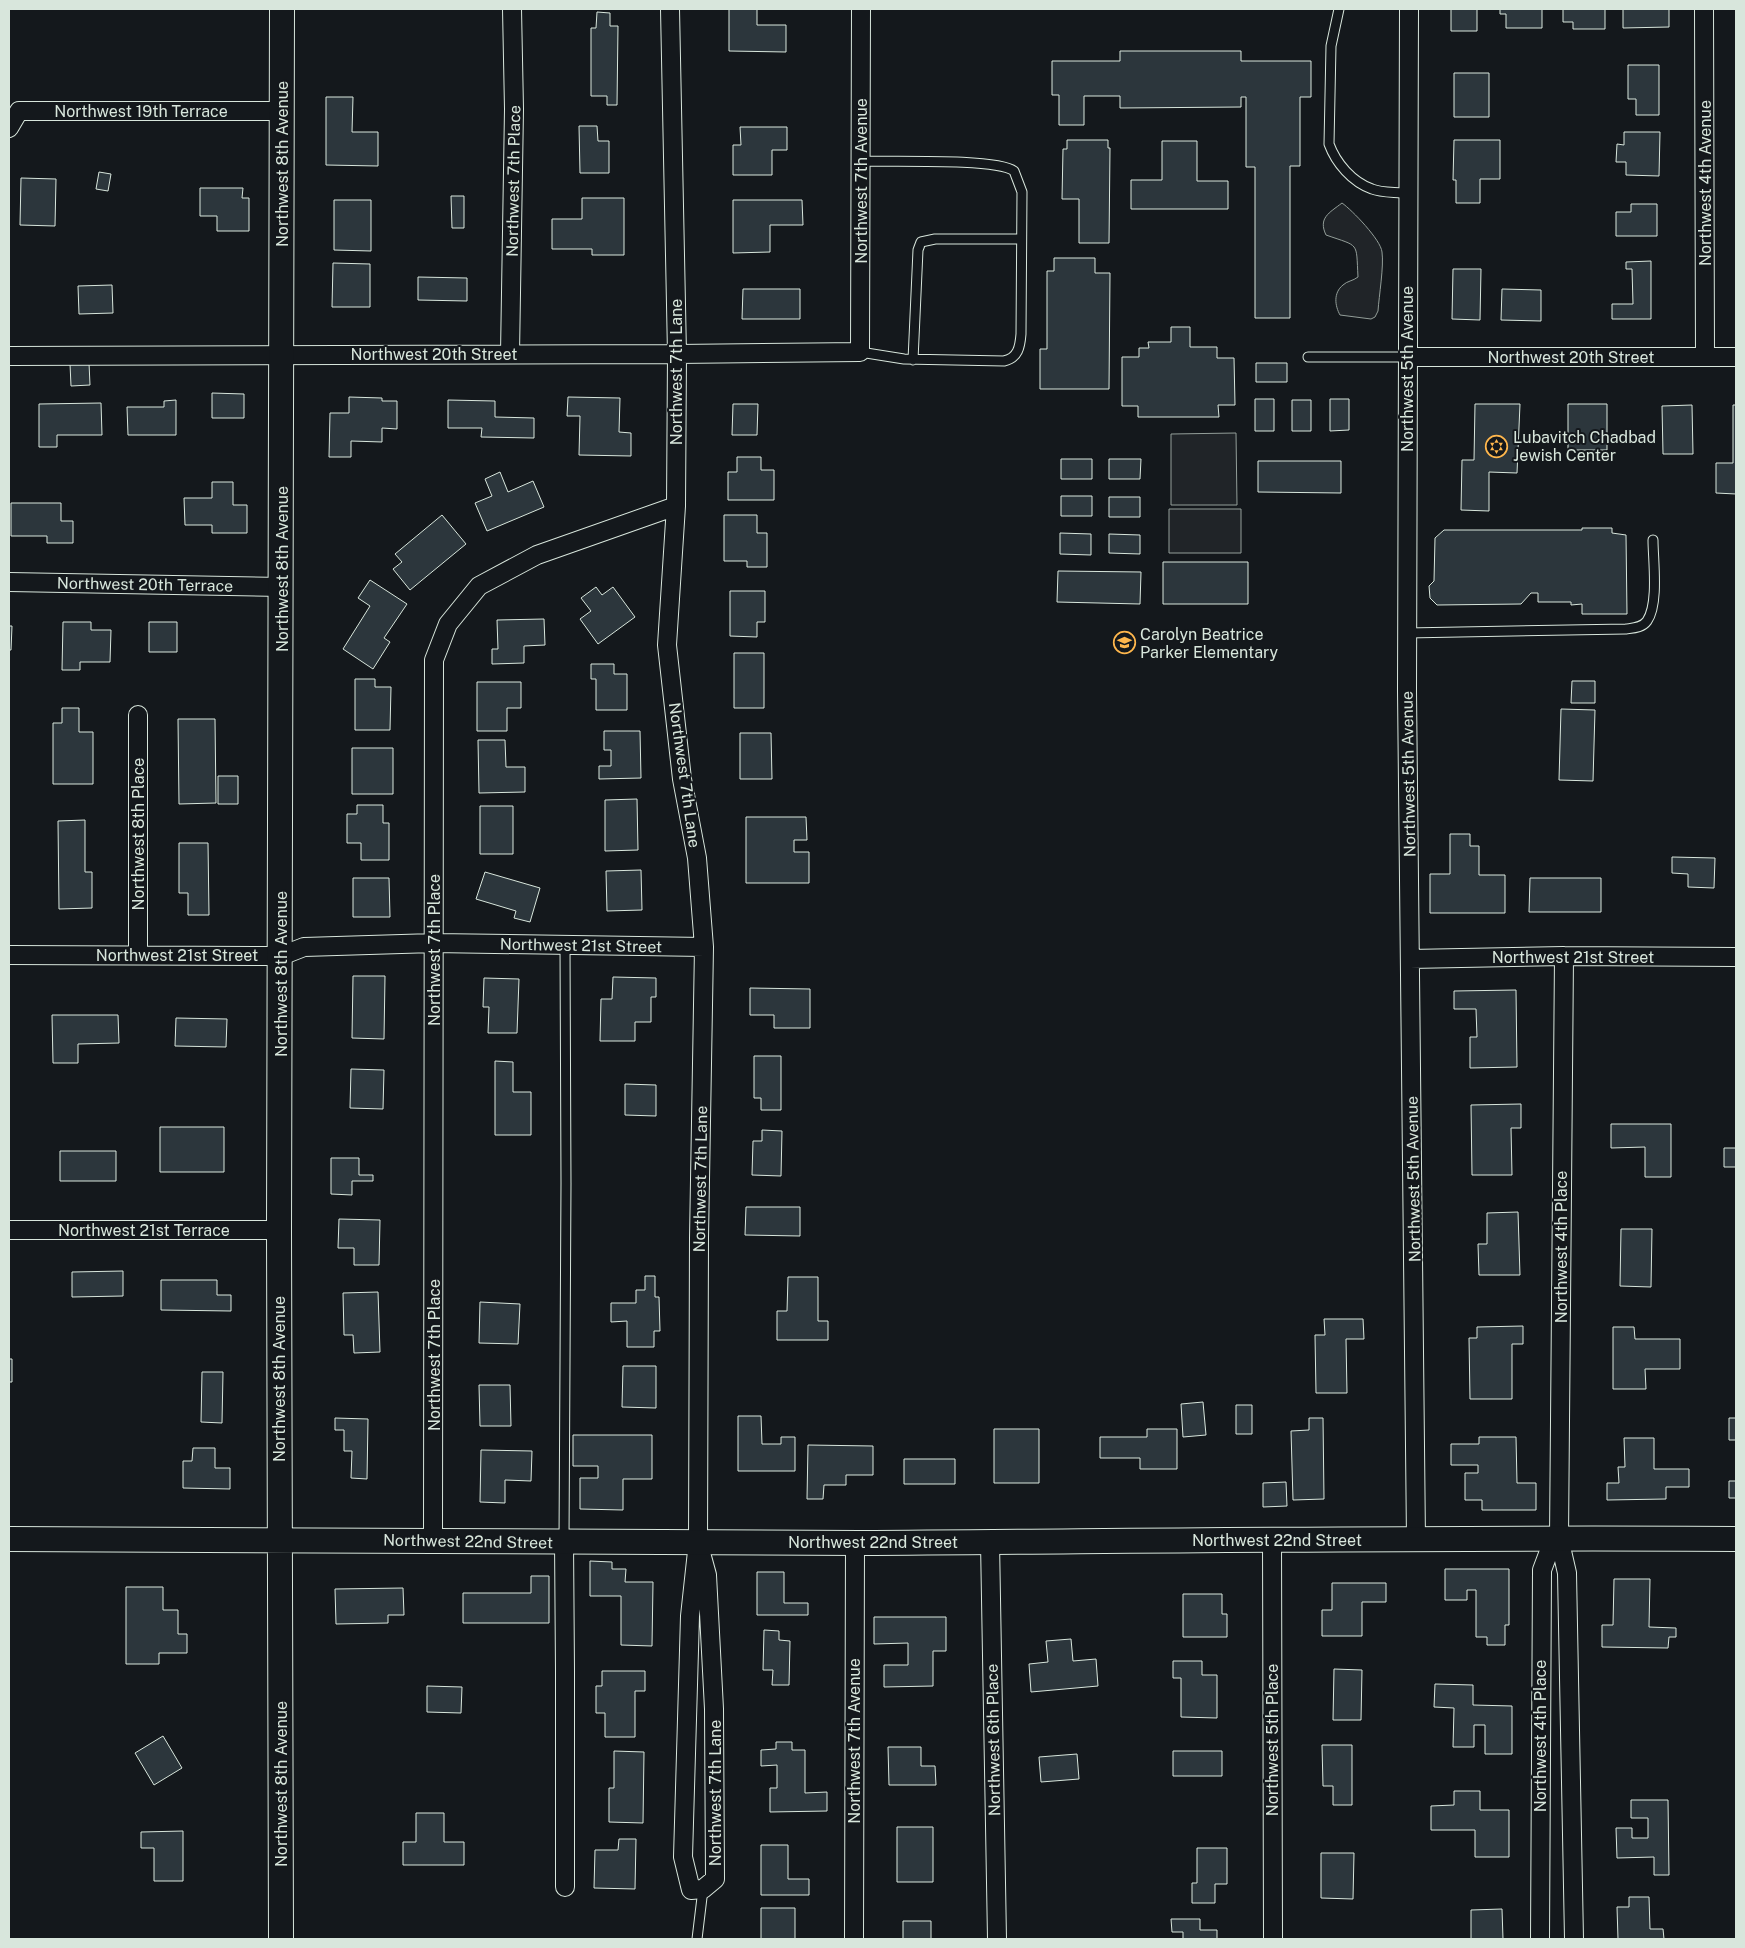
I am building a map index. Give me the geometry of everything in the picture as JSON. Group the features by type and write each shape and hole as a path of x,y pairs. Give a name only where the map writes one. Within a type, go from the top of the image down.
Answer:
{"street":[{"name":"Northwest 8th Avenue","path":"281,1939 279,1230 282,9"},
{"name":"Northwest 7th Place","path":"510,354 514,110 512,9"},
{"name":"Northwest 7th Lane","path":"670,9 677,354 676,506 667,645 682,779 697,858 704,947 699,1248 698,1542 690,1616 683,1858 691,1890 703,1889 715,1879 714,1709 707,1574 698,1542"},
{"name":"Northwest 7th Avenue","path":"860,352 861,9"},
{"name":"Northwest 5th Avenue","path":"1409,9 1407,633 1416,1540"},
{"name":"Northwest 4th Avenue","path":"1704,9 1705,357"},
{"name":"Northwest 19th Terrace","path":"9,128 19,111 282,111"},
{"name":"Northwest 20th Street","path":"9,356 860,352"},
{"name":"Northwest 20th Street","path":"1407,357 1736,358"},
{"name":"Northwest 7th Place","path":"433,1540 434,660 448,624 479,586 537,555 676,506"},
{"name":"Northwest 20th Terrace","path":"9,582 282,587"},
{"name":"Northwest 8th Place","path":"138,715 138,954"},
{"name":"Northwest 21st Street","path":"9,955 281,956 304,947 434,943 704,947"},
{"name":"Northwest 21st Street","path":"1410,959 1564,956 1736,957"},
{"name":"Northwest 4th Place","path":"1564,956 1559,1538 1567,1573 1574,1939"},
{"name":"Northwest 21st Terrace","path":"9,1230 279,1230"},
{"name":"Northwest 22nd Street","path":"9,1539 990,1542 1559,1538 1736,1539"},
{"name":"Northwest 4th Place","path":"1540,1939 1542,1570 1548,1554 1559,1538"},
{"name":"Northwest 5th Place","path":"1272,1540 1273,1939"},
{"path":"564,1542 566,1671 564,1887"},
{"name":"Northwest 7th Avenue","path":"854,1939 855,1542"},
{"name":"Northwest 6th Place","path":"990,1542 997,1939"}],"lane":[{"path":"1339,9 1331,46 1329,144 1334,158 1350,176 1372,190 1408,194"},
{"path":"860,352 913,360 1004,361 1010,360 1015,356 1020,345 1021,334 1022,192 1014,171 1009,167 974,163 861,161"},
{"path":"913,360 918,250 921,242 935,239 1021,239"},
{"path":"1308,358 1407,357"},
{"path":"1407,633 1638,628 1646,623 1652,612 1653,540"},
{"path":"564,945 566,1183 564,1542"},
{"path":"697,1939 703,1889"}],"shaded area":[{"path":"1342,203 1372,233 1382,252 1378,311 1375,317 1371,319 1340,315 1337,308 1336,296 1340,288 1358,277 1357,257 1354,247 1351,244 1326,235 1324,229 1323,224 1326,216"},
{"path":"1236,433 1237,505 1171,505 1171,434"},
{"path":"1169,509 1241,509 1241,553 1169,553"}],"building":[{"path":"729,9 757,9 757,25 786,25 786,52 729,51"},
{"path":"1451,9 1477,9 1477,31 1451,31"},
{"path":"1500,9 1542,9 1542,28 1506,28 1506,14 1500,14"},
{"path":"1563,9 1605,9 1605,29 1573,29 1573,22 1563,22"},
{"path":"1623,9 1669,9 1669,27 1623,28"},
{"path":"597,12 610,13 610,26 618,26 617,105 607,105 607,96 591,96 591,28 596,28"},
{"path":"1120,51 1241,51 1241,61 1311,61 1311,97 1300,97 1300,166 1290,166 1290,318 1255,318 1255,167 1246,167 1246,97 1241,97 1241,107 1120,108 1120,96 1084,96 1084,125 1059,125 1059,95 1052,95 1052,61 1120,61"},
{"path":"1628,65 1659,65 1659,115 1636,115 1636,99 1628,99"},
{"path":"1454,73 1489,73 1489,117 1454,117"},
{"path":"326,97 353,97 352,132 378,132 378,166 326,165"},
{"path":"579,126 597,126 598,141 609,141 609,173 580,173"},
{"path":"740,127 787,127 787,150 772,150 772,175 733,175 733,145 741,145"},
{"path":"1624,132 1660,132 1659,176 1626,175 1626,162 1616,162 1617,144 1624,145"},
{"path":"1067,140 1108,140 1108,148 1110,148 1109,243 1079,243 1079,199 1062,199 1063,149 1067,149"},
{"path":"1454,140 1500,140 1500,179 1480,179 1480,203 1456,203 1456,180 1453,180"},
{"path":"1162,141 1197,141 1197,181 1228,181 1228,209 1131,209 1131,180 1162,180"},
{"path":"99,172 111,174 108,191 96,189"},
{"path":"21,178 56,179 55,226 20,225"},
{"path":"200,188 243,188 242,198 249,198 249,231 217,231 217,216 200,216"},
{"path":"451,196 464,196 464,228 452,228"},
{"path":"582,198 624,198 624,255 592,255 592,249 552,249 552,219 582,219"},
{"path":"334,200 371,200 371,251 334,250"},
{"path":"733,200 802,200 803,225 770,225 770,252 733,253"},
{"path":"1631,204 1657,204 1657,236 1616,236 1616,212 1631,212"},
{"path":"1054,258 1095,258 1095,273 1110,273 1109,389 1040,389 1040,349 1047,349 1047,271 1054,271"},
{"path":"1651,261 1651,319 1612,319 1612,304 1633,304 1632,269 1626,269 1626,262"},
{"path":"333,263 370,264 370,307 332,307"},
{"path":"1453,269 1481,269 1480,320 1452,319"},
{"path":"418,277 467,278 467,301 418,300"},
{"path":"112,285 113,313 79,314 78,286"},
{"path":"743,289 800,289 800,319 742,319"},
{"path":"1502,289 1541,290 1541,321 1501,320"},
{"path":"1171,327 1190,327 1190,347 1217,347 1217,358 1234,358 1235,405 1218,405 1219,417 1138,417 1138,406 1122,406 1122,357 1139,357 1139,348 1149,348 1148,342 1171,342"},
{"path":"89,363 90,385 71,386 70,364"},
{"path":"1256,363 1287,363 1287,382 1256,382"},
{"path":"212,393 244,394 244,418 212,418"},
{"path":"349,397 382,398 382,401 397,401 397,429 382,428 382,442 351,441 351,457 329,457 330,413 349,413"},
{"path":"568,397 620,398 619,432 631,433 631,456 579,455 580,416 567,416"},
{"path":"1255,399 1274,399 1274,431 1255,431"},
{"path":"1330,399 1349,399 1349,430 1330,431"},
{"path":"176,400 176,435 128,435 127,407 164,407 164,401"},
{"path":"448,400 495,401 495,417 534,418 534,438 481,437 482,428 448,428"},
{"path":"1292,400 1311,400 1311,431 1292,431"},
{"path":"101,403 102,435 57,435 57,447 39,447 39,404"},
{"path":"733,404 758,404 757,435 732,435"},
{"path":"1475,404 1520,404 1517,473 1489,472 1489,511 1461,510 1462,460 1474,460"},
{"path":"1568,404 1607,404 1607,450 1568,450"},
{"path":"1692,405 1693,454 1663,454 1662,406"},
{"path":"1733,405 1736,405 1736,494 1716,493 1716,463 1733,463"},
{"path":"737,457 761,457 761,470 774,470 774,500 728,500 728,472 737,472"},
{"path":"1061,459 1092,459 1092,479 1061,479"},
{"path":"1109,459 1141,459 1140,479 1109,479"},
{"path":"1258,461 1341,461 1341,493 1258,492"},
{"path":"500,472 508,492 533,481 544,507 487,531 475,503 492,496 485,479"},
{"path":"212,482 233,482 233,505 247,505 247,533 212,533 212,525 185,525 184,498 212,498"},
{"path":"1061,496 1092,496 1092,516 1061,516"},
{"path":"1109,497 1140,497 1140,517 1109,517"},
{"path":"11,503 61,503 61,521 73,521 73,543 47,543 47,536 11,536"},
{"path":"442,515 466,544 410,590 393,569 402,562 395,554"},
{"path":"724,515 757,515 757,533 767,533 767,567 747,567 747,561 724,561"},
{"path":"1582,528 1612,528 1612,533 1626,535 1627,614 1582,614 1582,604 1538,602 1538,593 1531,593 1521,604 1437,605 1430,598 1429,586 1434,581 1435,538 1444,530 1582,530"},
{"path":"1060,533 1091,534 1091,555 1060,554"},
{"path":"1109,534 1140,535 1140,554 1109,553"},
{"path":"1163,562 1248,562 1248,604 1163,604"},
{"path":"1058,571 1141,572 1140,604 1057,602"},
{"path":"370,580 407,604 384,638 390,642 373,669 343,649 370,606 358,598"},
{"path":"596,587 602,595 613,587 635,617 598,644 580,619 591,611 581,598"},
{"path":"730,591 765,591 765,622 757,622 757,637 730,636"},
{"path":"544,619 545,645 524,646 524,663 492,664 492,649 498,649 497,620"},
{"path":"63,622 91,622 91,630 111,630 110,662 80,662 80,670 62,670"},
{"path":"149,622 177,622 177,652 149,652"},
{"path":"9,626 12,626 11,650 9,650"},
{"path":"734,653 764,653 764,708 734,708"},
{"path":"591,664 614,664 614,674 627,674 627,710 596,710 596,679 591,679"},
{"path":"355,679 375,679 375,687 391,687 390,730 355,730"},
{"path":"1572,681 1595,681 1595,703 1571,703"},
{"path":"477,682 521,682 521,708 507,708 507,731 477,731"},
{"path":"62,708 79,708 79,732 93,732 93,784 53,784 53,723 62,723"},
{"path":"1561,709 1595,710 1593,781 1559,780"},
{"path":"178,719 215,719 216,803 179,804"},
{"path":"604,731 640,731 641,778 599,779 599,766 611,766 611,750 604,750"},
{"path":"740,733 771,733 772,779 740,779"},
{"path":"478,740 505,740 506,767 525,767 525,792 479,793"},
{"path":"352,748 393,748 393,794 352,794"},
{"path":"218,776 238,776 238,804 218,804"},
{"path":"637,799 638,850 605,851 605,800"},
{"path":"357,805 383,805 383,823 389,823 389,860 361,860 361,843 347,843 347,814 357,814"},
{"path":"480,806 513,806 513,854 480,854"},
{"path":"746,817 806,817 807,840 794,840 794,852 809,852 809,883 746,883"},
{"path":"85,820 85,872 92,872 92,908 59,909 58,821"},
{"path":"1450,834 1470,834 1470,846 1479,846 1479,875 1505,875 1505,913 1430,913 1430,874 1450,874"},
{"path":"179,843 208,843 209,915 188,915 188,893 179,893"},
{"path":"1672,857 1715,858 1714,888 1688,887 1688,874 1672,873"},
{"path":"641,870 642,910 607,911 606,871"},
{"path":"485,872 540,888 530,922 514,918 516,911 476,899"},
{"path":"353,878 389,878 390,917 353,917"},
{"path":"1530,878 1601,878 1601,912 1529,912"},
{"path":"353,976 385,976 384,1039 352,1038"},
{"path":"613,977 656,978 656,997 651,997 651,1022 635,1022 635,1041 600,1041 601,999 612,999"},
{"path":"484,978 519,979 517,1033 488,1033 489,1007 483,1007"},
{"path":"750,988 810,989 810,1028 774,1028 774,1015 750,1015"},
{"path":"1516,990 1517,1067 1470,1068 1470,1037 1477,1037 1476,1009 1454,1009 1454,991"},
{"path":"52,1015 118,1015 119,1043 78,1044 78,1063 53,1063"},
{"path":"176,1018 227,1019 226,1047 175,1046"},
{"path":"754,1056 781,1056 781,1110 761,1110 761,1098 754,1098"},
{"path":"495,1061 513,1062 513,1092 531,1092 531,1135 495,1135"},
{"path":"351,1069 384,1070 383,1109 350,1108"},
{"path":"625,1084 656,1085 656,1116 625,1115"},
{"path":"1521,1104 1521,1128 1511,1128 1512,1175 1472,1175 1471,1105"},
{"path":"1611,1124 1671,1124 1671,1177 1645,1177 1645,1147 1611,1148"},
{"path":"160,1127 224,1127 224,1172 160,1172"},
{"path":"762,1130 782,1131 781,1176 752,1175 753,1141 762,1141"},
{"path":"1724,1148 1736,1148 1736,1167 1724,1167"},
{"path":"60,1151 116,1151 116,1181 60,1181"},
{"path":"331,1158 359,1158 359,1175 373,1175 373,1181 352,1181 352,1195 331,1194"},
{"path":"746,1207 800,1207 800,1236 745,1235"},
{"path":"1518,1212 1520,1275 1479,1275 1478,1244 1487,1244 1487,1213"},
{"path":"339,1219 380,1220 379,1265 354,1265 354,1248 338,1248"},
{"path":"1621,1229 1652,1229 1651,1287 1620,1286"},
{"path":"123,1271 123,1296 72,1297 72,1272"},
{"path":"645,1276 655,1276 655,1297 659,1297 660,1331 654,1331 654,1347 627,1347 627,1321 611,1322 611,1303 636,1303 636,1290 645,1290"},
{"path":"788,1277 818,1277 818,1321 828,1321 828,1340 777,1340 777,1311 787,1311"},
{"path":"161,1280 217,1280 217,1295 231,1295 231,1311 161,1310"},
{"path":"378,1292 380,1352 354,1353 353,1335 344,1335 343,1293"},
{"path":"480,1302 520,1304 518,1344 479,1343"},
{"path":"1324,1319 1363,1319 1364,1339 1346,1339 1347,1393 1316,1393 1315,1335 1325,1335"},
{"path":"1523,1326 1523,1344 1512,1344 1512,1399 1470,1399 1469,1338 1477,1338 1477,1327"},
{"path":"1613,1327 1634,1327 1635,1339 1680,1339 1680,1369 1645,1369 1646,1389 1613,1389"},
{"path":"9,1359 12,1359 12,1382 9,1382"},
{"path":"623,1366 656,1366 656,1408 622,1407"},
{"path":"202,1372 223,1372 222,1423 201,1422"},
{"path":"479,1385 510,1385 511,1426 480,1426"},
{"path":"1203,1402 1206,1435 1183,1437 1181,1404"},
{"path":"1236,1405 1252,1405 1252,1434 1236,1434"},
{"path":"738,1416 761,1416 762,1444 781,1444 781,1437 795,1437 795,1471 738,1471"},
{"path":"335,1418 368,1419 367,1479 351,1478 352,1451 344,1451 344,1430 335,1430"},
{"path":"1309,1418 1323,1418 1324,1499 1293,1500 1291,1431 1309,1430"},
{"path":"1729,1418 1736,1418 1736,1440 1729,1440"},
{"path":"994,1429 1039,1429 1039,1483 994,1483"},
{"path":"1147,1429 1177,1429 1177,1469 1140,1469 1140,1458 1100,1458 1100,1437 1147,1437"},
{"path":"573,1435 652,1435 652,1479 623,1479 623,1510 580,1509 580,1478 598,1478 598,1466 573,1466"},
{"path":"1479,1437 1516,1437 1517,1483 1536,1483 1536,1510 1482,1510 1482,1500 1465,1500 1465,1473 1478,1473 1478,1465 1451,1465 1451,1444 1479,1444"},
{"path":"1624,1438 1654,1438 1654,1469 1689,1469 1689,1487 1666,1487 1666,1499 1607,1500 1607,1483 1619,1483 1618,1467 1625,1467"},
{"path":"808,1445 873,1446 873,1475 846,1475 846,1485 824,1485 823,1499 807,1499"},
{"path":"193,1448 215,1448 215,1468 230,1468 230,1489 183,1488 183,1461 192,1461"},
{"path":"481,1450 532,1451 531,1481 505,1480 505,1503 480,1502"},
{"path":"904,1459 955,1459 955,1484 904,1484"},
{"path":"1729,1481 1736,1481 1736,1498 1729,1498"},
{"path":"1286,1482 1287,1506 1263,1507 1263,1483"},
{"path":"590,1561 612,1562 612,1569 626,1569 625,1582 653,1582 652,1646 621,1645 621,1596 590,1596"},
{"path":"1445,1569 1509,1569 1509,1625 1505,1625 1505,1645 1487,1645 1487,1637 1476,1637 1476,1590 1467,1590 1467,1600 1445,1600"},
{"path":"757,1572 784,1572 784,1603 808,1603 808,1615 757,1615"},
{"path":"531,1576 549,1576 549,1623 463,1623 463,1593 531,1593"},
{"path":"1614,1579 1650,1579 1649,1627 1676,1628 1676,1637 1669,1637 1668,1648 1602,1647 1602,1625 1613,1625"},
{"path":"1332,1583 1386,1583 1386,1602 1362,1602 1362,1636 1322,1636 1322,1610 1332,1610"},
{"path":"126,1587 163,1587 163,1610 178,1610 178,1634 187,1634 187,1653 159,1653 159,1664 126,1664"},
{"path":"403,1588 404,1615 388,1615 388,1623 336,1624 335,1589"},
{"path":"1183,1594 1222,1594 1222,1614 1227,1614 1227,1637 1183,1637"},
{"path":"874,1617 946,1617 946,1651 933,1651 933,1686 884,1687 884,1665 908,1665 908,1643 874,1644"},
{"path":"764,1630 779,1631 779,1640 790,1641 789,1685 772,1685 773,1670 763,1670"},
{"path":"1071,1639 1073,1661 1096,1659 1098,1686 1031,1692 1029,1664 1048,1662 1046,1641"},
{"path":"1173,1661 1202,1661 1202,1675 1217,1675 1217,1718 1181,1717 1181,1678 1173,1678"},
{"path":"1334,1669 1362,1670 1361,1720 1333,1720"},
{"path":"602,1671 645,1671 645,1691 635,1691 635,1737 605,1737 605,1713 596,1713 596,1686 602,1686"},
{"path":"1435,1684 1473,1685 1473,1705 1512,1706 1512,1754 1485,1754 1485,1725 1474,1725 1474,1747 1453,1747 1454,1708 1434,1707"},
{"path":"427,1686 462,1687 461,1713 427,1712"},
{"path":"163,1736 182,1768 154,1785 135,1753"},
{"path":"776,1742 792,1742 792,1750 805,1750 805,1793 827,1792 827,1811 770,1812 770,1788 777,1788 777,1765 761,1766 761,1750 776,1749"},
{"path":"1322,1745 1352,1745 1352,1805 1333,1805 1333,1786 1323,1786"},
{"path":"888,1747 921,1747 921,1766 935,1766 936,1785 889,1785"},
{"path":"614,1751 644,1752 643,1823 609,1822 609,1788 614,1788"},
{"path":"1173,1751 1222,1751 1222,1776 1173,1776"},
{"path":"1077,1754 1079,1779 1041,1782 1039,1757"},
{"path":"1454,1791 1480,1791 1480,1810 1509,1810 1509,1857 1475,1857 1475,1830 1431,1830 1431,1806 1454,1805"},
{"path":"1631,1800 1668,1800 1669,1875 1654,1875 1654,1857 1617,1858 1616,1828 1632,1828 1632,1838 1648,1838 1648,1818 1631,1818"},
{"path":"416,1813 444,1813 444,1842 464,1842 464,1865 403,1865 403,1842 416,1842"},
{"path":"897,1827 933,1827 933,1882 897,1882"},
{"path":"183,1831 183,1881 154,1881 154,1848 141,1848 141,1832"},
{"path":"619,1839 636,1839 635,1889 594,1888 595,1850 618,1850"},
{"path":"761,1845 788,1845 788,1879 809,1879 809,1895 761,1895"},
{"path":"1197,1848 1227,1848 1227,1884 1215,1884 1215,1903 1192,1903 1192,1883 1197,1883"},
{"path":"1321,1853 1354,1853 1353,1899 1321,1898"},
{"path":"1629,1897 1649,1897 1650,1929 1663,1929 1664,1939 1618,1939 1617,1907 1629,1907"},
{"path":"761,1908 795,1908 795,1939 761,1939"},
{"path":"1502,1909 1503,1939 1471,1939 1471,1910"},
{"path":"1171,1919 1200,1919 1200,1930 1217,1930 1217,1939 1183,1939 1183,1932 1172,1932"},
{"path":"903,1921 931,1921 931,1939 903,1939"}],"place":[{"name":"Lubavitch Chadbad Jewish Center","path":"1497,446"},
{"name":"Carolyn Beatrice Parker Elementary","path":"1124,643"}]}
